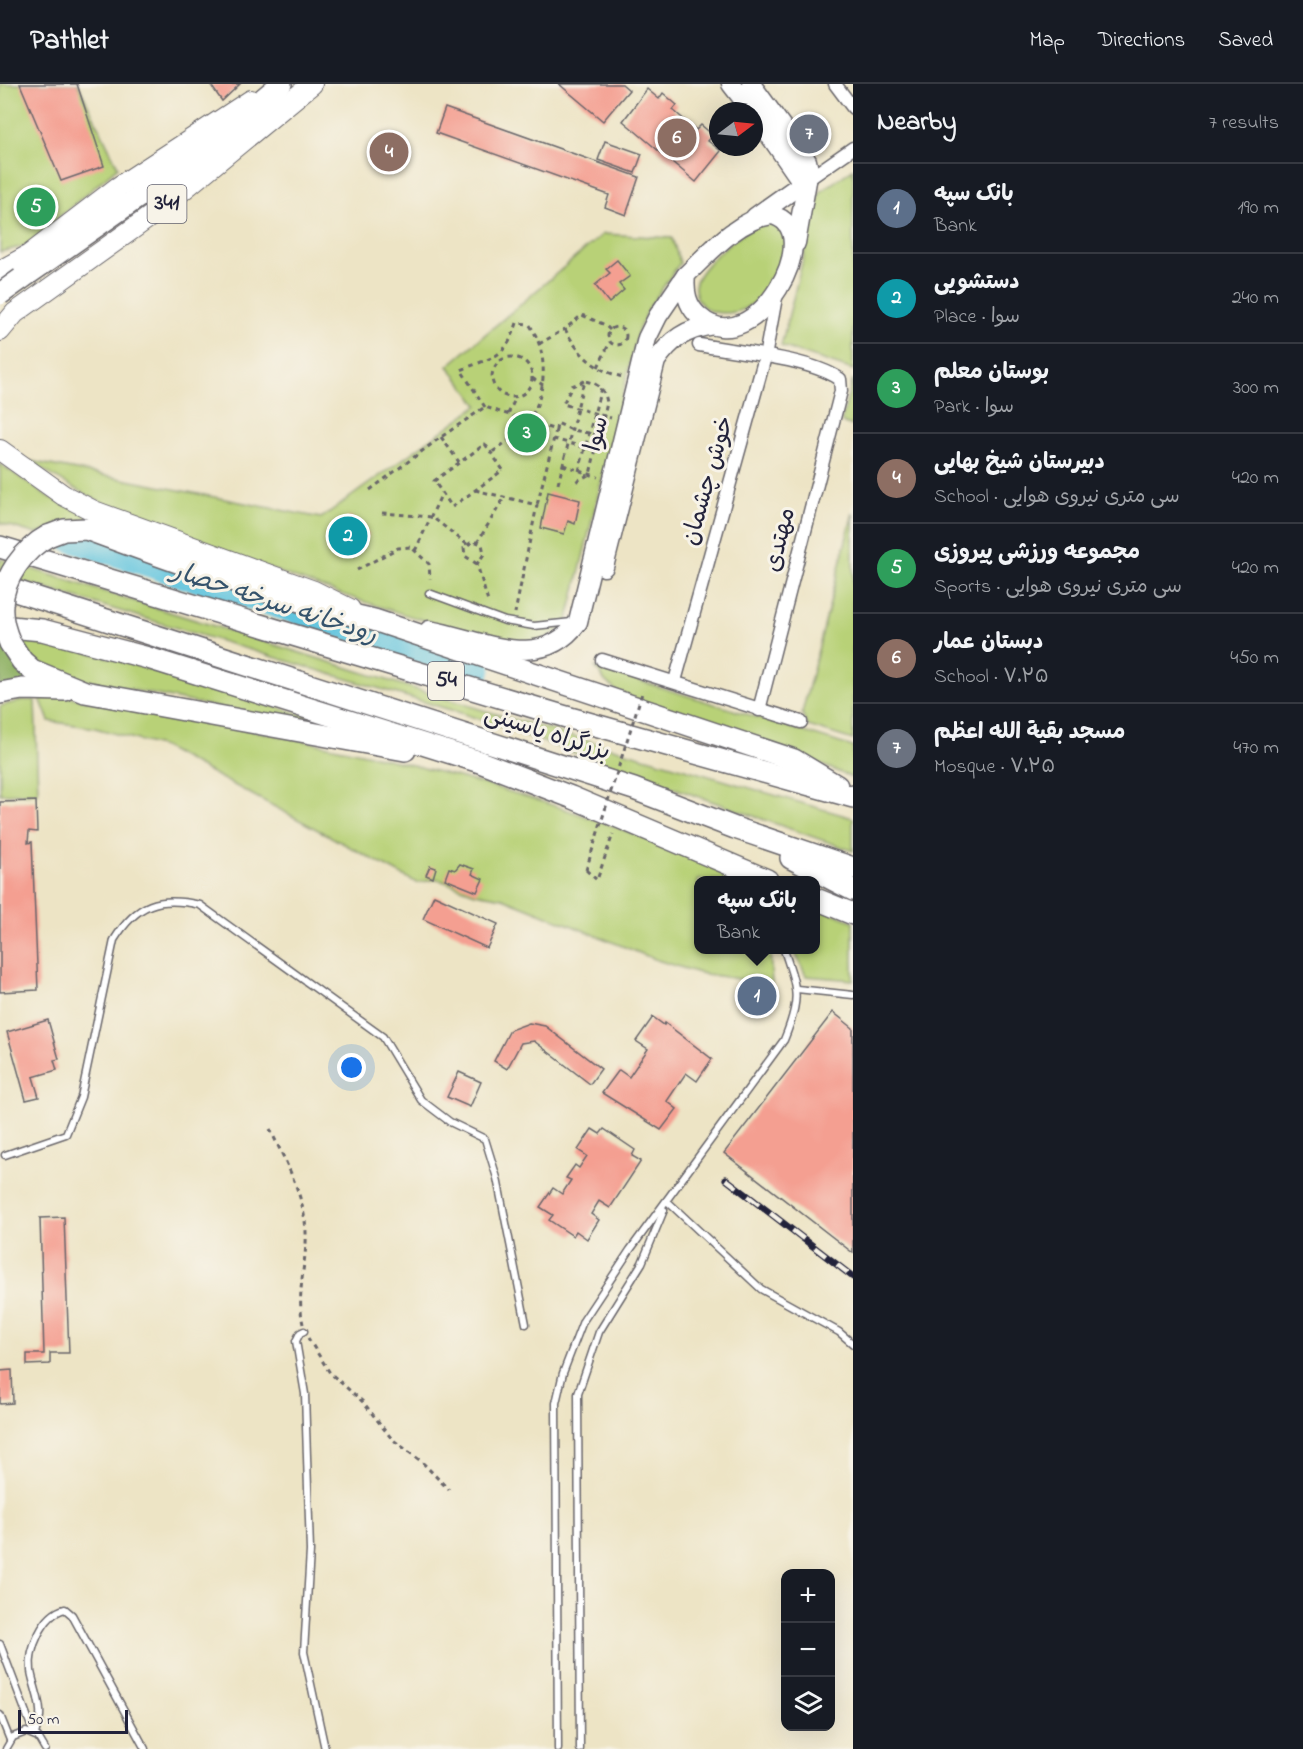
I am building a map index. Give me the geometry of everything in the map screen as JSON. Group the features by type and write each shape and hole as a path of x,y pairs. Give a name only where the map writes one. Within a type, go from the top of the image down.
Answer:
{"highway":[{"path":"0,294 187,163 281,84"},
{"path":"85,692 32,670 22,661 5,634 4,597 9,580 22,556 36,542 64,530 86,529 232,582 321,608 374,620 794,760 853,797"},
{"name":"بزرگراه یاسینی","path":"0,547 563,716 853,797"},
{"name":"بزرگراه یاسینی","path":"4,597 634,789 735,828 853,868"},
{"path":"5,634 42,630 148,658 480,762 620,818 755,876"},
{"path":"0,693 33,688 85,692 320,736 480,762"},
{"path":"735,828 853,890"},
{"path":"820,901 853,914"}],"main road":[{"name":"341","path":"0,271 28,255 118,187 276,84"},
{"name":"341","path":"0,331 7,316 156,213 312,84"},
{"path":"731,84 745,102"},
{"path":"751,84 807,162 807,180 794,251 777,291 761,312 737,326 713,325 693,311 687,300 686,275 748,221 807,180"},
{"path":"763,126 797,175 807,180"},
{"path":"748,221 771,215 780,217 793,230 794,251"},
{"name":"سوا","path":"374,620 531,651 553,646 568,635 580,618 647,338 658,316 686,275"},
{"name":"سوا","path":"580,618 585,621 591,618 656,361 666,346 679,335 695,328 713,325"},
{"path":"0,450 63,495 94,511 314,591 374,620"}],"street":[{"path":"835,84 853,108"},
{"path":"807,180 853,148"},
{"name":"خوش چشمان","path":"675,681 765,357 777,291"},
{"path":"699,345 765,357"},
{"name":"مهتدی","path":"759,710 841,391 840,379 829,372 765,357"},
{"path":"602,660 801,722"}],"lane":[{"path":"429,593 505,621 534,626 580,618"},
{"path":"5,1155 66,1134 81,1097 114,940 124,924 157,902 178,900 200,905 383,1037 421,1100 450,1122 485,1139 497,1178 526,1324"},
{"path":"558,1749 556,1403 563,1373 583,1321 630,1250 784,1041 795,1013 797,989 785,954"},
{"path":"797,989 853,995"},
{"path":"667,1201 761,1289 839,1332 853,1344"},
{"path":"580,1749 578,1394 599,1332 642,1263 667,1201"},
{"path":"304,1331 300,1333 296,1341 305,1394 310,1551 304,1652 325,1749"},
{"path":"35,1735 41,1715 30,1668 33,1650 52,1614 65,1609 72,1615 145,1749"},
{"path":"0,1644 35,1735"},
{"path":"0,1714 10,1740"},
{"path":"6,1749 10,1740 21,1733 35,1735 41,1739 45,1749"}],"path":[{"path":"539,344 565,329 582,315 610,330 621,327 626,336 619,345 610,342"},
{"path":"491,453 527,421 538,406 543,385 539,344 529,324 517,323 510,344 501,354 460,370 485,407 508,414 527,421 555,430"},
{"path":"565,329 581,355 598,368 636,380"},
{"path":"598,368 610,342 608,336 610,330"},
{"path":"511,357 528,365 532,378 527,390 516,396 504,395 494,386 492,373 499,362 511,357"},
{"path":"532,378 543,385"},
{"path":"574,482 590,474 604,416 606,394 601,387 584,381 572,386 563,404 604,416 626,422"},
{"path":"558,484 584,381"},
{"path":"579,471 601,387"},
{"path":"508,414 516,396"},
{"path":"370,490 441,436 485,407"},
{"path":"515,613 537,505 557,423 572,430 600,435"},
{"path":"441,436 459,462"},
{"path":"553,439 596,450"},
{"path":"485,444 491,453 503,470 452,507 434,481 485,444"},
{"path":"563,465 611,481"},
{"path":"475,490 537,505"},
{"path":"415,551 442,492"},
{"path":"477,543 505,498"},
{"path":"382,513 432,517 468,545"},
{"path":"477,564 484,554 482,544 473,541 464,548 465,556 477,564 488,602"},
{"path":"357,570 398,548 411,548 429,564 430,579"},
{"path":"620,818 597,880 586,870 643,690"},
{"path":"270,1129 301,1195 304,1210 306,1244 299,1305 304,1331 330,1373 363,1402 392,1439 421,1461 449,1490"}],"green space":[{"path":"0,84 78,84 118,167 25,246 0,252"},
{"path":"853,169 853,370 781,346 820,192"},
{"path":"775,221 791,240 773,280 764,292 755,302 730,313 714,312 704,307 695,289 696,281 709,263 746,231"},
{"path":"603,234 672,238 680,263 648,309 638,331 566,627 530,647 492,639 381,607 235,556 155,526 105,504 30,461 321,518 478,405 448,366"},
{"path":"853,379 853,426 841,422"},
{"path":"0,464 49,497 120,529 82,521 36,534 0,523"},
{"path":"853,513 853,740 808,726 802,713"},
{"path":"0,559 486,711 853,818 853,851 461,713 0,575"},
{"path":"0,637 39,679 0,689"},
{"path":"12,638 41,640 107,657 413,747 44,672"},
{"path":"595,667 853,747 853,778 813,761 621,695 605,681"},
{"path":"64,696 210,722 427,769 569,810 689,854 713,865 728,876 694,876 694,954 770,954 772,984 699,973 657,960 503,898 475,893 437,879 417,883 163,747 95,728 49,721 40,698"},
{"path":"23,700 35,700 38,793 0,794 0,706"},
{"path":"820,909 853,921 853,980 806,976 796,954 820,954"}],"building":[{"path":"20,84 77,84 104,166 61,181"},
{"path":"210,84 240,84 222,101"},
{"path":"559,84 622,84 629,90 603,121"},
{"path":"647,89 659,99 663,93 677,105 673,110 696,130 701,125 709,132 709,156 717,156 696,182 623,121"},
{"path":"445,108 639,177 626,215 605,207 609,195 436,133"},
{"path":"605,141 642,154 635,173 598,160"},
{"path":"617,260 630,276 619,284 624,290 609,303 595,285 610,273 606,269"},
{"path":"548,492 580,500 575,524 568,521 564,534 541,528"},
{"path":"350,516 369,534 355,556 327,538"},
{"path":"36,801 37,832 29,831 28,843 32,842 38,990 0,992 0,802"},
{"path":"460,864 474,869 472,874 483,879 477,892 445,879 449,868 455,870"},
{"path":"430,866 436,868 433,878 426,875"},
{"path":"434,895 498,924 487,948 423,919"},
{"path":"833,1012 853,1028 853,1253 724,1153"},
{"path":"653,1017 664,1025 665,1023 712,1059 697,1081 686,1073 667,1101 677,1109 661,1130 602,1093 619,1070 629,1077 648,1049 636,1041"},
{"path":"48,1020 59,1059 54,1060 57,1070 33,1077 39,1097 26,1100 7,1032"},
{"path":"529,1023 545,1026 601,1069 590,1084 534,1041 521,1043 507,1069 494,1061 510,1030"},
{"path":"459,1072 481,1082 470,1107 447,1097"},
{"path":"592,1129 600,1134 604,1129 635,1150 632,1156 641,1161 610,1208 599,1201 591,1214 599,1220 587,1239 576,1231 573,1236 549,1220 553,1215 540,1207 553,1188 562,1194 571,1180 566,1178 575,1165 579,1168 587,1156 578,1150"},
{"path":"64,1217 69,1353 50,1353 50,1364 27,1365 27,1354 44,1354 40,1218"},
{"path":"12,1370 13,1403 0,1404 0,1371"}],"waterway":[{"name":"رودخانه سرخه حصار","path":"71,539 478,669"}],"railway":[{"path":"726,1179 853,1277"}],"place":[{"name":"مسجد بقیة الله اعظم","path":"809,134"},
{"name":"دبستان عمار","path":"677,138"},
{"name":"دبیرستان شیخ بهایی","path":"389,152"},
{"name":"مجموعه ورزشی پیروزی","path":"36,207"},
{"name":"بوستان معلم","path":"527,433"},
{"name":"دستشویی","path":"348,536"},
{"name":"بانک سپه","path":"757,996"}]}
